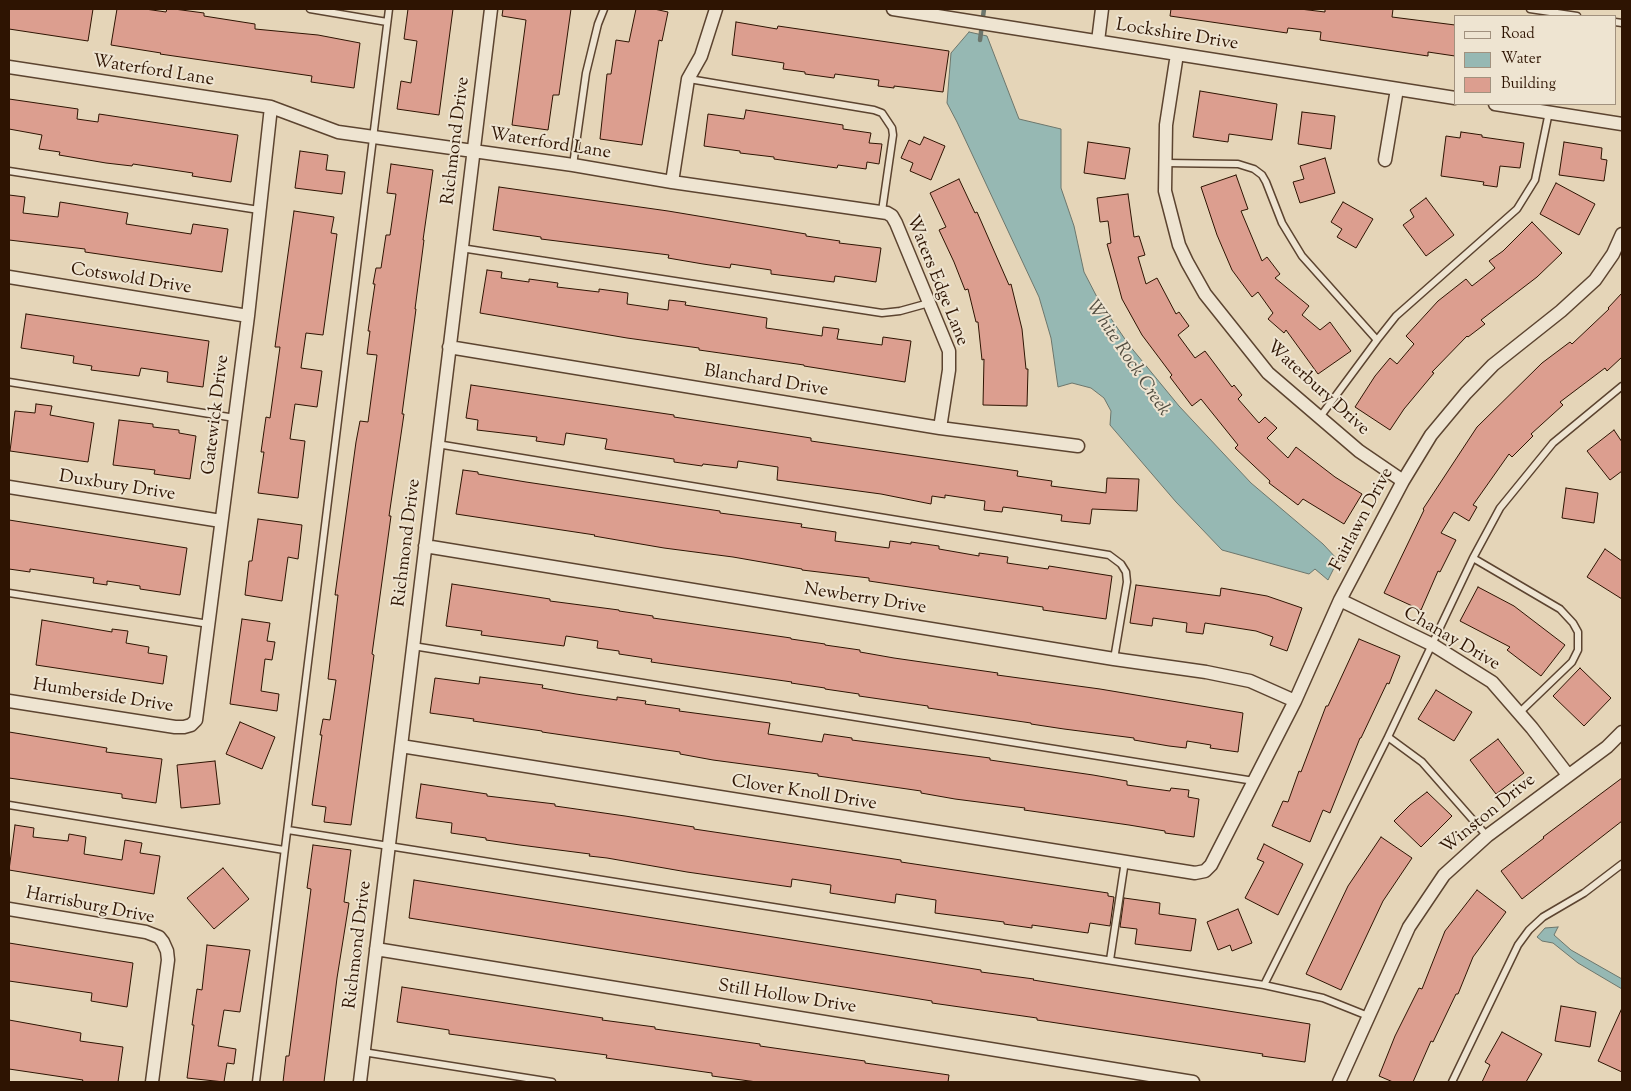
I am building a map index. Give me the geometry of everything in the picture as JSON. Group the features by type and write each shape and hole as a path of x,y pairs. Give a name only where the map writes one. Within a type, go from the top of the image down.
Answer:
{"street":[{"name":"Richmond Drive","path":"360,1082 491,9"},
{"path":"672,182 688,78 701,56 716,9"},
{"name":"Lockshire Drive","path":"894,9 1454,98"},
{"path":"1098,42 1102,9"},
{"name":"Waterbury Drive","path":"1178,54 1166,125 1165,191 1179,245 1187,262 1205,294 1268,373 1359,451 1403,481"},
{"name":"Waterford Lane","path":"9,67 271,107 338,132 573,165 672,182 882,212"},
{"path":"1385,160 1397,89"},
{"path":"1502,105 1622,124"},
{"name":"Gatewick Drive","path":"191,725 196,720 198,709 220,521 248,316 271,107"},
{"name":"Waters Edge Lane","path":"882,212 892,216 896,223 950,351 940,428"},
{"name":"Fairlawn Drive","path":"1203,872 1211,865 1295,701 1340,600 1403,481 1431,435 1466,393 1493,365 1561,311 1595,280 1613,254 1622,234"},
{"name":"Cotswold Drive","path":"9,277 248,316"},
{"name":"Blanchard Drive","path":"449,347 940,428 1078,446"},
{"name":"Duxbury Drive","path":"9,487 220,521"},
{"name":"Newberry Drive","path":"425,546 1114,659 1206,672 1240,679 1295,701"},
{"name":"Chanay Drive","path":"1340,600 1433,645 1492,682 1519,713 1568,776"},
{"name":"Humberside Drive","path":"9,701 175,727 191,725"},
{"name":"Winston Drive","path":"1339,1082 1409,927 1444,876 1487,836 1607,747 1622,732"},
{"name":"Clover Knoll Drive","path":"401,746 902,827 1195,873 1203,872"},
{"name":"Harrisburg Drive","path":"9,910 146,932 159,937 167,951 168,960 152,1082"},
{"name":"Still Hollow Drive","path":"376,949 1193,1082"}],"lane":[{"path":"310,9 387,22"},
{"path":"256,1082 389,9"},
{"path":"573,165 586,73 598,24 604,9"},
{"path":"1530,9 1570,15"},
{"path":"688,78 874,110 882,113 892,128 893,135 882,212"},
{"path":"1320,417 1396,316 1517,209 1535,180 1549,112"},
{"path":"1164,163 1238,164 1254,169 1262,175 1282,223 1302,256 1377,340"},
{"path":"9,171 259,210"},
{"path":"461,248 882,313 900,311 929,303"},
{"path":"9,382 234,418"},
{"path":"1264,985 1388,737 1473,558 1500,508 1532,467 1553,444 1622,386"},
{"path":"437,444 1108,556 1121,564 1126,572 1127,582 1114,659"},
{"path":"1473,558 1560,609 1573,623 1578,632 1578,650 1572,662 1519,713"},
{"path":"9,593 209,624"},
{"path":"413,646 1254,781"},
{"path":"1388,737 1422,762 1487,836"},
{"path":"9,805 284,850"},
{"path":"288,830 1264,985 1323,998 1368,1016"},
{"path":"1110,960 1125,861"},
{"path":"1452,1082 1518,945 1529,930 1543,917 1584,894 1622,864"},
{"path":"363,1052 552,1082"}],"water":[{"path":"969,32 987,36 1019,119 1061,129 1061,188 1074,226 1084,272 1099,301 1129,345 1179,406 1251,483 1323,544 1338,560 1328,580 1315,569 1309,574 1222,550 1176,502 1110,425 1111,411 1104,398 1091,388 1072,383 1058,387 1051,338 1039,297 947,103 951,53"},
{"path":"1558,927 1554,935 1571,950 1622,979 1622,989 1578,963 1553,943 1542,941 1537,937 1545,928"}],"building":[{"path":"9,9 93,9 88,41 9,29"},
{"path":"117,9 145,9 166,12 167,9 174,9 204,13 204,16 255,24 255,29 318,35 360,43 354,88 311,82 312,76 111,45"},
{"path":"408,9 453,9 439,115 397,109 401,81 411,83 417,41 404,39"},
{"path":"503,9 571,9 559,95 553,95 548,130 512,125 526,20 502,16"},
{"path":"636,9 654,9 668,12 662,41 659,40 642,145 600,139 607,74 611,74 616,40 629,42"},
{"path":"1171,9 1300,9 1325,12 1325,9 1393,9 1392,17 1454,25 1454,56 1428,52 1428,56 1320,40 1321,32 1288,28 1287,33 1170,16"},
{"path":"736,22 777,29 778,26 949,51 943,92 878,86 879,80 835,74 834,78 805,74 805,72 783,69 784,63 732,55"},
{"path":"1200,91 1277,104 1272,140 1229,134 1228,142 1193,137"},
{"path":"9,99 78,109 77,119 98,122 99,114 238,135 231,182 192,176 193,173 133,164 132,166 106,163 59,155 60,152 39,149 42,135 9,129"},
{"path":"746,110 843,125 843,129 871,133 869,143 882,144 879,164 867,162 866,169 838,165 837,168 704,146 708,114 744,119"},
{"path":"1302,112 1335,116 1331,149 1298,144"},
{"path":"1461,132 1524,143 1520,168 1500,166 1497,187 1483,185 1484,182 1441,176 1446,136 1460,138"},
{"path":"924,137 945,146 931,180 910,171 913,163 901,158 909,140 920,145"},
{"path":"1088,142 1130,148 1125,179 1084,173"},
{"path":"1564,142 1602,148 1601,159 1607,160 1604,181 1559,175"},
{"path":"300,151 328,155 326,170 345,172 342,194 295,188"},
{"path":"1325,158 1335,193 1300,203 1293,182 1304,179 1300,166"},
{"path":"391,164 433,170 402,414 404,414 372,654 374,655 351,825 324,822 326,807 312,805 323,719 330,720 336,680 328,679 338,595 335,595 356,442 360,421 368,422 377,355 367,354 370,331 368,331 376,268 381,268 386,235 390,235 396,194 387,193"},
{"path":"1236,175 1248,209 1241,211 1262,261 1267,257 1280,274 1275,278 1309,306 1302,315 1320,330 1330,322 1351,351 1318,374 1286,330 1284,333 1268,319 1273,313 1258,292 1252,297 1232,270 1217,235 1201,187"},
{"path":"959,179 975,213 977,212 1009,285 1011,284 1022,329 1026,369 1028,369 1027,406 983,405 984,359 982,360 978,322 976,322 968,289 965,290 939,230 946,227 930,193"},
{"path":"1556,183 1595,204 1579,235 1540,214"},
{"path":"499,187 668,211 806,234 806,236 840,241 839,243 881,248 876,282 835,276 834,282 771,274 771,270 731,264 730,268 668,258 669,255 541,239 541,237 493,230"},
{"path":"1128,194 1134,237 1139,236 1145,255 1138,257 1146,284 1157,278 1176,314 1179,312 1189,326 1178,335 1195,358 1205,351 1232,387 1234,385 1242,395 1238,399 1259,423 1265,417 1277,428 1267,438 1288,458 1296,447 1335,477 1362,494 1344,524 1303,499 1298,505 1269,483 1270,481 1235,448 1238,445 1201,399 1192,406 1142,335 1122,299 1107,244 1111,243 1108,221 1100,222 1097,198"},
{"path":"9,195 25,197 23,213 58,217 60,202 128,213 126,224 191,234 193,224 228,229 222,272 85,252 85,249 9,240"},
{"path":"1426,198 1454,235 1426,256 1403,225 1414,217 1410,210"},
{"path":"1343,202 1373,219 1356,248 1337,237 1342,229 1331,222"},
{"path":"294,211 334,217 331,233 337,234 323,335 306,333 301,368 322,371 317,407 295,404 290,439 305,441 298,498 258,493 264,452 261,452 266,417 270,418 280,347 275,347"},
{"path":"1532,222 1562,253 1537,277 1481,320 1485,324 1467,336 1432,372 1434,373 1404,409 1390,430 1355,407 1375,376 1390,358 1397,364 1414,344 1406,336 1438,301 1466,279 1472,286 1495,268 1489,261 1503,251"},
{"path":"487,270 502,272 501,278 529,282 529,279 558,283 557,287 599,292 599,289 628,293 627,304 668,310 669,300 686,302 685,305 767,318 766,328 822,336 823,327 839,329 837,339 882,345 883,337 911,341 905,382 480,313"},
{"path":"1622,293 1622,357 1607,371 1605,368 1560,402 1563,405 1531,434 1533,436 1512,457 1509,454 1473,505 1477,507 1469,521 1454,512 1441,533 1456,540 1440,572 1438,571 1421,610 1384,593 1423,509 1477,427 1542,363 1570,342 1572,344 1609,309"},
{"path":"26,314 209,341 203,387 167,382 168,372 141,368 139,376 91,370 92,366 73,363 74,356 21,348"},
{"path":"471,385 674,415 674,417 811,438 811,441 1018,471 1017,476 1052,481 1051,486 1106,493 1107,478 1139,479 1137,511 1092,509 1090,524 1061,521 1062,515 1003,507 1002,512 984,510 985,501 945,495 945,498 932,496 931,504 881,494 777,480 778,467 738,461 737,468 674,462 674,459 605,449 607,439 566,433 564,445 536,441 537,437 477,430 478,420 466,418"},
{"path":"36,404 52,406 50,415 94,423 88,462 10,451 15,411 35,413"},
{"path":"119,420 153,424 153,427 179,430 179,433 196,436 190,479 154,474 155,470 113,465"},
{"path":"1614,430 1622,442 1622,471 1610,480 1587,451"},
{"path":"463,470 526,482 720,511 720,513 802,524 801,527 836,532 835,541 889,548 890,541 911,544 911,542 939,546 939,549 979,556 979,553 1008,557 1007,563 1048,569 1049,566 1112,576 1106,619 1043,610 1043,607 869,581 869,578 802,570 733,557 664,548 595,535 456,514"},
{"path":"1566,488 1598,493 1594,523 1562,518"},
{"path":"258,519 302,525 298,559 288,557 282,601 245,595 249,561 252,561"},
{"path":"9,520 187,548 180,595 140,589 140,586 107,581 107,585 93,583 94,578 30,569 30,572 9,569"},
{"path":"1605,549 1622,561 1622,599 1587,577"},
{"path":"452,584 550,599 550,601 619,610 653,616 653,618 791,638 894,658 998,673 997,675 1100,689 1243,713 1238,752 1210,748 1211,745 1187,741 1186,748 1169,746 1134,740 1134,738 928,708 928,706 859,696 859,694 792,682 651,662 652,659 619,654 619,651 597,648 598,641 566,636 564,646 481,635 482,631 446,626"},
{"path":"1136,585 1220,596 1221,588 1267,596 1302,608 1287,651 1270,645 1273,637 1256,631 1205,623 1203,634 1186,632 1187,623 1153,618 1152,626 1130,623"},
{"path":"1478,587 1514,606 1565,645 1541,676 1507,650 1510,647 1460,621"},
{"path":"242,619 270,623 267,641 275,642 272,660 265,659 261,691 279,694 277,711 230,704"},
{"path":"42,620 112,632 112,629 128,631 126,643 149,647 148,653 167,656 163,684 36,665"},
{"path":"1359,639 1400,656 1389,684 1387,683 1360,738 1330,813 1323,810 1310,842 1272,826 1283,801 1288,802 1326,706 1328,706"},
{"path":"1580,668 1611,698 1584,726 1553,696"},
{"path":"480,677 543,685 542,688 617,700 617,697 646,701 645,704 680,709 679,711 770,723 768,734 822,742 824,734 852,738 852,740 990,758 990,760 1093,775 1127,781 1127,785 1170,791 1171,788 1189,790 1188,797 1199,799 1194,837 1129,825 1024,810 1025,808 955,799 921,793 921,791 818,776 818,774 713,760 680,754 680,752 542,732 430,713 435,678 479,684"},
{"path":"1436,690 1472,712 1454,741 1418,719"},
{"path":"240,722 275,737 262,769 226,754"},
{"path":"9,732 107,748 106,752 162,759 156,803 122,798 122,794 9,778"},
{"path":"1498,739 1524,773 1496,794 1470,760"},
{"path":"215,761 220,804 181,808 177,765"},
{"path":"1622,778 1622,821 1522,899 1501,871"},
{"path":"421,784 487,794 487,796 555,804 555,806 694,827 694,829 901,860 901,862 1108,893 1108,896 1114,897 1110,926 1090,923 1088,933 1032,925 1032,928 1004,924 1004,922 935,913 936,900 896,894 895,903 830,893 831,885 792,879 791,887 451,833 452,823 416,818"},
{"path":"1427,792 1452,816 1421,847 1394,821"},
{"path":"15,825 34,828 33,837 68,841 69,834 86,837 84,854 122,860 125,840 142,843 140,853 160,856 154,894 9,870"},
{"path":"1381,837 1412,858 1383,901 1341,990 1306,974 1348,886"},
{"path":"1264,844 1303,864 1278,915 1245,898 1264,862 1257,859"},
{"path":"313,845 351,850 344,902 349,903 337,978 324,1082 283,1082 286,1056 289,1056 311,889 307,888"},
{"path":"223,868 249,899 214,929 187,898"},
{"path":"414,880 1310,1024 1305,1062 409,918"},
{"path":"1477,890 1506,912 1473,957 1458,994 1456,994 1433,1042 1431,1041 1413,1082 1393,1082 1379,1076 1395,1036 1419,988 1422,989 1445,931"},
{"path":"1124,898 1160,903 1159,914 1196,919 1191,951 1135,944 1137,929 1120,927"},
{"path":"1238,909 1252,943 1232,951 1230,945 1218,950 1207,922"},
{"path":"9,943 133,963 127,1007 91,1001 92,993 9,981"},
{"path":"207,945 250,950 240,1012 224,1010 218,1046 236,1049 234,1064 227,1063 224,1082 187,1078 197,989 202,990"},
{"path":"402,987 949,1075 948,1082 757,1082 712,1076 712,1073 606,1058 607,1055 449,1034 449,1030 397,1022"},
{"path":"1561,1006 1596,1012 1590,1047 1555,1041"},
{"path":"1622,1008 1622,1072 1598,1061"},
{"path":"9,1020 81,1033 80,1041 123,1047 118,1082 82,1082 83,1080 9,1069"},
{"path":"1502,1032 1542,1054 1526,1082 1482,1082 1490,1065 1485,1062"}],"waterway":[{"name":"White Rock Creek","path":"980,40 984,9"}]}
